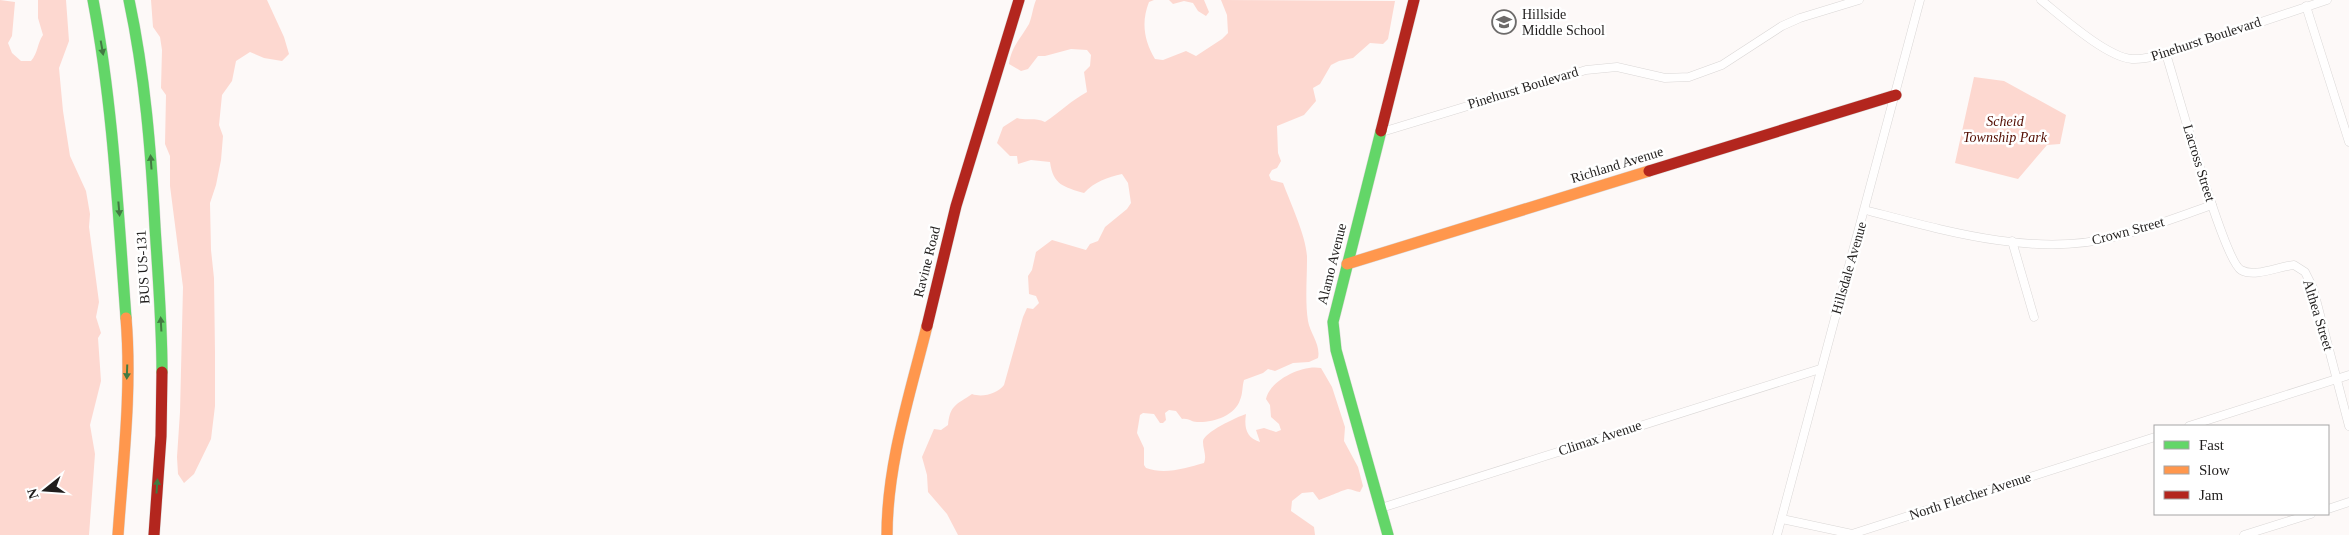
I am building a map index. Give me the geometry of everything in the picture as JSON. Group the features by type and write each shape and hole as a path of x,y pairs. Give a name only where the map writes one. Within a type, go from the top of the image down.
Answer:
{"main road":[{"name":"BUS US-131","path":"93,0 103,53 113,139 128,338 125,435 118,535"},
{"name":"BUS US-131","path":"129,0 138,43 150,141 160,306 161,436 154,535"},
{"name":"Ravine Road","path":"887,535 887,513 896,453 956,206 1019,0"},
{"name":"Alamo Avenue","path":"1388,535 1333,336 1333,322 1414,0"},
{"name":"Richland Avenue","path":"1347,264 1896,95"}],"street":[{"name":"Pinehurst Boulevard","path":"1382,132 1586,70 1617,67 1665,78 1690,77 1722,66 1782,26 1800,18 1859,0"},
{"name":"Hillsdale Avenue","path":"1777,535 1920,0"},
{"name":"Pinehurst Boulevard","path":"2041,0 2084,34 2130,59 2166,54 2327,0"},
{"path":"2306,6 2349,142"},
{"name":"Lacross Street","path":"2166,54 2212,206 2227,250 2239,269"},
{"name":"Crown Street","path":"1865,210 1966,234 2012,241 2062,244 2113,238 2212,206"},
{"path":"2012,241 2034,318"},
{"name":"Althea Street","path":"2239,269 2254,272 2294,265 2305,272 2312,288 2349,426"},
{"name":"Climax Avenue","path":"1381,508 1820,369"},
{"path":"2192,425 2349,375"},
{"name":"North Fletcher Avenue","path":"1782,519 1852,534 2154,437"},
{"path":"2329,508 2349,502"},
{"path":"2244,535 2308,515"}],"green space":[{"path":"0,0 15,2 12,36 8,43 12,53 21,61 31,61 43,35 38,18 38,0 66,0 69,41 59,68 63,111 70,156 86,191 90,214 89,227 99,302 96,317 101,333 98,338 101,381 90,425 95,454 89,535 0,535"},
{"path":"151,0 267,0 284,37 289,54 282,61 264,58 250,52 236,61 232,81 222,95 219,125 223,136 221,160 210,203 211,250 214,278 215,406 211,439 194,474 184,483 178,474 177,457 183,287 170,186 170,156 165,144 166,95 161,88 162,50 160,37 153,27"},
{"path":"1036,0 1154,0 1149,2 1145,17 1146,38 1155,59 1163,60 1186,51 1196,56 1228,33 1227,15 1221,0 1395,1 1388,39 1383,44 1370,43 1353,58 1331,65 1320,84 1313,88 1316,101 1304,115 1277,126 1278,153 1281,161 1277,168 1272,170 1269,175 1271,180 1283,183 1305,242 1307,252 1307,313 1309,326 1318,348 1318,358 1309,362 1293,363 1275,371 1268,369 1263,373 1244,380 1242,395 1237,406 1228,414 1216,420 1195,422 1182,419 1176,411 1169,410 1165,413 1166,420 1160,423 1154,414 1143,413 1140,415 1137,433 1144,448 1144,465 1146,468 1168,471 1204,463 1204,438 1221,426 1246,414 1245,423 1247,431 1255,440 1260,442 1256,430 1264,428 1276,432 1281,430 1279,424 1271,417 1270,405 1266,399 1269,392 1280,380 1288,375 1305,368 1321,368 1332,387 1345,427 1344,441 1358,467 1363,486 1360,492 1348,489 1319,500 1313,492 1302,493 1292,501 1291,511 1314,527 1315,535 958,535 947,514 928,492 927,475 922,457 934,429 941,430 948,425 952,409 972,394 990,394 1004,385 1023,317 1027,308 1033,309 1039,303 1036,296 1029,294 1028,276 1032,270 1036,252 1052,240 1086,250 1090,244 1098,241 1105,227 1127,209 1131,203 1128,183 1122,174 1102,180 1084,193 1061,184 1054,176 1050,162 1031,160 1018,164 1017,156 1010,156 997,143 1003,127 1017,118 1045,122 1087,92 1084,72 1090,66 1091,55 1087,50 1071,49 1038,56 1028,69 1021,71 1009,64 1014,48 1029,24"},
{"path":"1169,0 1204,0 1209,12 1206,16 1198,11 1193,3 1184,1 1173,4"},
{"name":"Scheid Township Park","path":"1974,77 2004,81 2066,115 2060,144 2047,145 2018,179 1955,163"}],"traffic: fast":[{"path":"93,0 110,119 126,318"},
{"path":"129,0 139,56 149,142 160,299 162,372"},
{"path":"1381,131 1333,322 1336,350 1388,535"}],"traffic: slow":[{"path":"1347,264 1649,171"},
{"path":"118,535 128,372 126,318"},
{"path":"887,535 888,508 895,456 927,326"}],"traffic: jam":[{"path":"927,326 956,206 1019,0"},
{"path":"1381,131 1414,0"},
{"path":"1649,171 1896,95"},
{"path":"154,535 161,436 162,372"}],"place":[{"name":"Hillside Middle School","path":"1504,22"}]}
